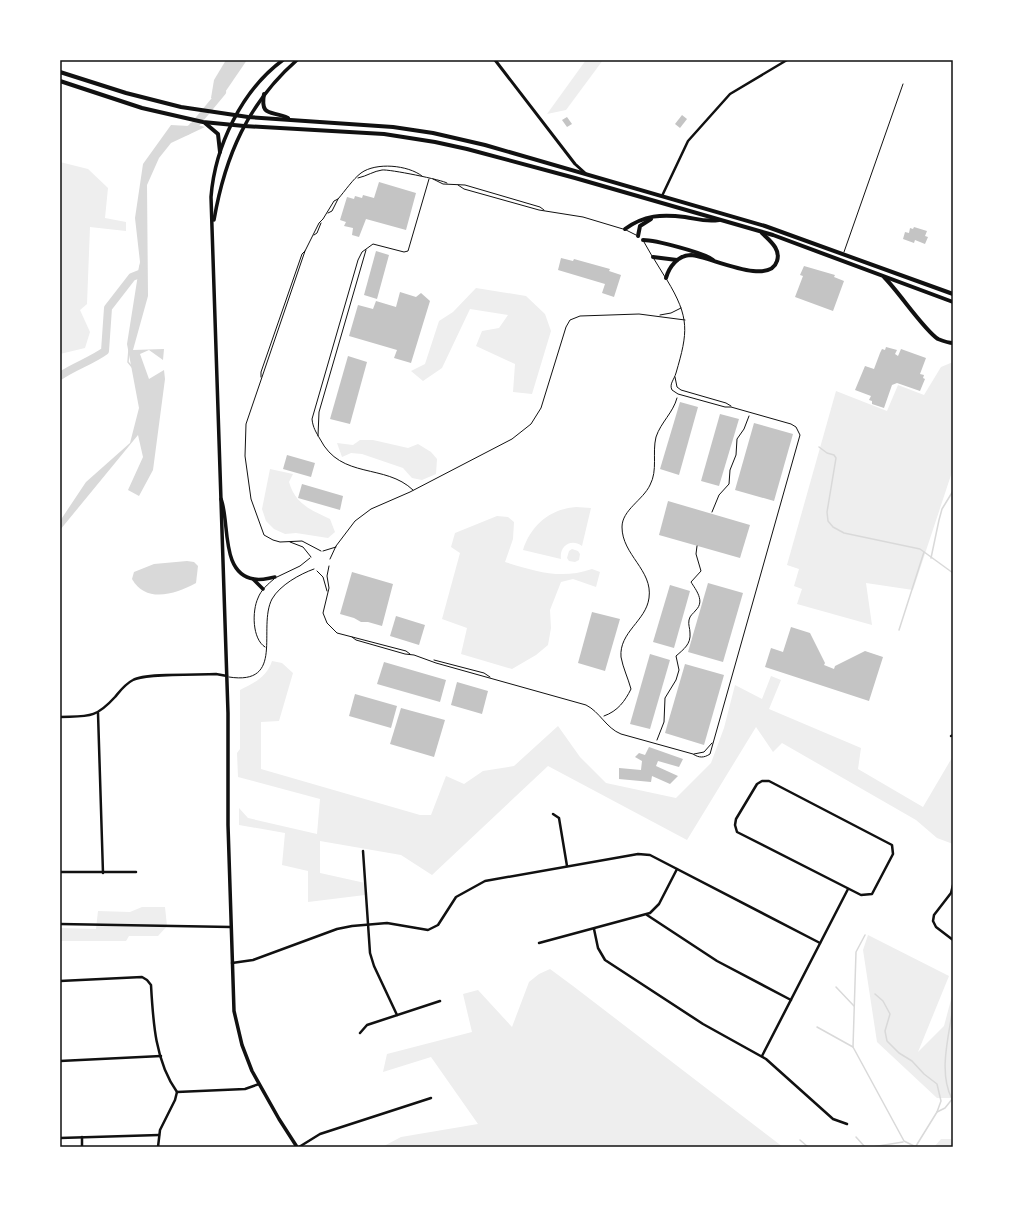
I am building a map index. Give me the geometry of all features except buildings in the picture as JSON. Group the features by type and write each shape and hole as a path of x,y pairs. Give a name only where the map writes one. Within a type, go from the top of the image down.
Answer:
{"main road":[{"path":"283,60 262,78 250,94 236,115 220,152 212,187 212,226 226,676 233,1001 236,1024 247,1059 259,1084 298,1147"},
{"path":"212,226 222,180 248,117 264,94 297,60"},
{"path":"60,72 126,93 181,107 248,117 376,125 427,132 490,146 766,226 953,294"},
{"path":"60,81 142,108 203,122 244,126 384,134 435,142 575,178 760,232 953,302"},
{"path":"264,94 262,105 264,109 269,113 290,120"},
{"path":"203,122 213,128 218,134 220,152"},
{"path":"625,230 640,220 655,217 684,217 706,222 721,220"},
{"path":"638,236 640,226 655,217"},
{"path":"653,257 677,260 691,255 754,272 770,270 775,265 778,254 776,249 760,232"},
{"path":"643,240 656,241 704,255 714,260"},
{"path":"666,278 668,270 677,260"},
{"path":"884,276 931,333 944,341 953,342"},
{"path":"220,496 225,509 230,554 237,569 247,577 253,579 275,577"},
{"path":"253,579 263,590"}],"street":[{"path":"495,60 575,164 590,176"},
{"path":"662,196 688,141 730,94 788,60"},
{"path":"60,717 88,716 98,713 105,708 125,686 137,678 216,674 226,676"},
{"path":"98,713 103,873"},
{"path":"769,781 892,845 893,854 872,894 863,896 848,889 738,832 735,825 736,818 759,782 769,781"},
{"path":"553,814 559,818 567,866"},
{"path":"363,851 372,962 397,1015"},
{"path":"232,963 253,960 336,929 368,924 387,923 425,930 432,929 438,924 456,897 479,883 638,854 650,856 677,869 820,943"},
{"path":"539,943 646,915 655,910 677,869"},
{"path":"60,872 136,872"},
{"path":"953,884 951,893 934,915 933,921 936,927 953,940"},
{"path":"762,1056 848,889"},
{"path":"646,915 716,961 791,1000"},
{"path":"60,924 231,927"},
{"path":"594,929 598,948 605,960 703,1024 762,1056 833,1119 847,1124"},
{"path":"60,980 142,977 151,985 153,1030 171,1082 177,1092 175,1100 163,1123 159,1135 158,1147"},
{"path":"360,1033 368,1024 440,1001"},
{"path":"60,1061 161,1056"},
{"path":"177,1092 245,1089 259,1084"},
{"path":"298,1147 320,1134 431,1098"},
{"path":"60,1138 159,1135"},
{"path":"82,1137 82,1147"}],"lane":[{"path":"843,254 903,84"},
{"path":"314,235 314,231 327,214 334,201 338,199 357,178 366,171 381,167 397,167 418,173 436,182 465,185 540,207 544,210"},
{"path":"357,178 384,170 422,176"},
{"path":"414,490 403,481 341,463 331,455 318,436 314,427 313,412 358,260 366,249 375,244 404,252 408,251 429,179"},
{"path":"433,180 437,179 448,183"},
{"path":"432,660 436,663 586,705 594,710 607,726 615,732 700,757 708,755 712,751 800,435 796,427 791,424 674,392 671,388 672,380 675,377 685,341 685,320 682,308 666,278 643,240 638,236 625,230 583,217 539,210 464,189 458,185"},
{"path":"327,214 332,211 338,199"},
{"path":"321,222 322,226 314,235 302,254 261,372 261,377 245,431 245,456 248,484 261,530 264,535 276,542 289,542 295,540 302,541 322,551 336,546"},
{"path":"318,436 319,412 366,249"},
{"path":"261,377 264,376 305,251"},
{"path":"660,316 682,308"},
{"path":"330,559 336,546 355,521 367,512 414,490 512,439 532,424 544,400 566,327 573,319 580,316 639,314 685,320"},
{"path":"675,377 677,387 681,390 726,402 731,407"},
{"path":"266,648 259,640 254,616 256,603 263,590 275,577 300,566 310,558 304,547 289,542"},
{"path":"329,566 327,576 329,588 323,609 325,620 337,633 370,640 406,651 410,654"},
{"path":"226,676 244,678 256,674 262,668 268,643 268,615 272,599 290,582 314,569"},
{"path":"317,571 323,577 327,592"},
{"path":"352,637 356,640 381,648 432,660 438,660 484,673 490,677"},
{"path":"693,754 704,752 713,743"}],"path":[{"path":"603,716 616,710 622,704 632,688 623,663 622,650 626,635 646,609 650,596 648,581 645,573 628,551 622,524 626,513 640,500 650,485 654,471 654,450 657,436 662,424 674,407 678,396"},
{"path":"712,512 719,495 729,484 730,470 736,454 737,440 744,429 749,416"},
{"path":"657,740 664,722 665,698 677,675 678,670 676,656 688,645 690,616 698,609 700,604 698,594 691,582 700,571 696,554 696,546"}],"shaded area":[{"path":"226,60 247,60 219,101 211,98 214,80"},
{"path":"586,60 603,60 566,110 547,114"},
{"path":"190,123 205,127 171,143 159,158 147,185 148,296 133,350 164,349 163,360 149,350 140,354 149,379 164,370 165,379 153,470 139,496 128,490 143,457 138,435 60,530 60,521 86,482 130,443 139,408 127,344 140,262 135,218 143,164 171,125 189,126"},
{"path":"60,162 88,169 108,188 105,218 126,222 126,231 90,227 87,304 80,310 90,332 85,348 60,354"},
{"path":"476,288 526,296 545,314 551,331 532,394 513,392 515,364 476,346 482,331 499,328 508,315 470,309 442,368 423,381 411,371 425,364 439,321 453,312"},
{"path":"953,362 953,469 913,590 866,583 872,625 797,604 802,589 794,586 799,569 787,565 836,391 887,411 898,385 924,395 941,367"},
{"path":"360,440 373,440 408,448 418,444 431,452 437,459 436,474 422,480 412,478 403,468 362,454 351,453 342,457 337,443 353,445"},
{"path":"270,469 293,474 289,482 295,496 316,513 330,519 335,532 328,538 296,533 285,534 274,529 266,521 262,509"},
{"path":"576,507 591,508 582,546 570,543 562,550 561,559 523,550 531,533 543,520 558,511"},
{"path":"497,516 508,517 514,522 513,539 505,562 548,573 569,574 592,569 600,572 596,587 573,579 561,582 550,610 551,628 548,645 536,655 512,669 461,654 467,628 442,619 460,553 451,547 455,533"},
{"path":"572,549 578,551 580,554 579,560 575,562 569,561 567,558 569,551"},
{"path":"187,561 194,562 198,566 196,583 180,591 162,594 145,592 138,587 132,579 134,572 154,564"},
{"path":"272,661 282,663 293,673 279,721 261,722 261,769 420,815 431,815 446,776 464,784 483,771 514,766 558,726 580,757 606,783 676,798 711,763 724,728 735,685 762,699 771,676 781,680 769,709 861,748 858,769 923,807 953,756 953,844 937,838 916,820 782,743 773,752 756,727 687,840 548,766 432,875 401,855 320,841 320,873 365,883 365,895 308,902 308,871 282,865 285,833 239,825 239,808 248,818 317,834 320,799 238,777 237,753 240,749 240,690 255,682 263,675 270,667"},
{"path":"142,907 165,907 167,926 158,936 129,936 126,941 60,941 60,928 96,929 98,911 130,912"},
{"path":"868,935 949,976 918,1052 944,1026 952,996 953,1098 937,1098 877,1042 863,950"},
{"path":"550,969 783,1147 382,1147 401,1137 478,1124 431,1057 383,1072 387,1054 472,1032 463,994 478,990 512,1027 529,982 539,974"},
{"path":"941,1139 951,1139 953,1147 934,1147"}],"waterway":[{"path":"187,131 193,127 222,92"},
{"path":"60,376 105,351 108,308 132,277 142,273 143,267"},
{"path":"129,349 128,362 132,367"},
{"path":"819,447 827,453 834,455 836,458 827,512 828,521 833,527 844,533 920,549 953,573"},
{"path":"931,558 942,509 953,491"},
{"path":"899,630 924,552"},
{"path":"865,935 856,952 853,1047 904,1141 916,1147"},
{"path":"836,987 854,1006"},
{"path":"875,994 883,1001 890,1014 885,1031 887,1041 899,1053 912,1061 924,1074 937,1084 941,1101 937,1112"},
{"path":"952,1099 948,1088 945,1066 947,1042 953,1007"},
{"path":"817,1027 853,1047"},
{"path":"953,1078 953,1090"},
{"path":"916,1146 937,1112 945,1108 953,1098"},
{"path":"856,1137 865,1147"},
{"path":"800,1140 808,1147"},
{"path":"872,1147 903,1142"}]}
